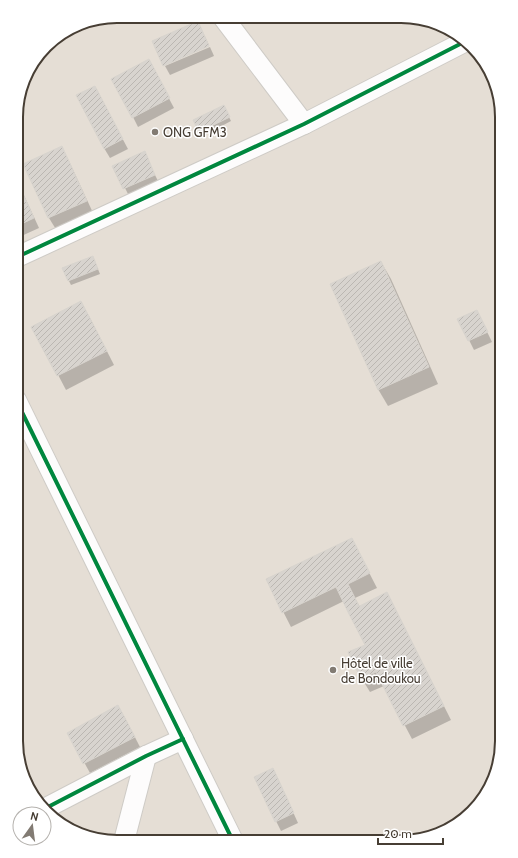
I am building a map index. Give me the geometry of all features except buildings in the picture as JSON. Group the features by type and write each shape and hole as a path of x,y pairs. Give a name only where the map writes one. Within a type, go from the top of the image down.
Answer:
{"street":[{"path":"228,23 304,124"},
{"path":"23,254 304,124 459,44"},
{"path":"23,414 230,835"},
{"path":"50,806 146,756 183,739"},
{"path":"126,835 146,756"}],"shaded area":[{"path":"117,23 413,24 437,30 458,43 475,60 488,81 493,99 495,117 495,747 490,771 472,803 458,815 437,828 425,832 401,835 105,834 81,828 60,815 43,798 30,777 26,765 23,741 24,105 28,87 33,76 39,65 55,46 81,30 93,26"}],"cycle path":[{"path":"23,254 304,124 459,44"},
{"path":"23,414 230,835"},
{"path":"50,806 146,756 183,739"}],"place":[{"name":"ONG GFM3","path":"155,132"},
{"name":"Hôtel de ville de Bondoukou","path":"333,670"}]}
